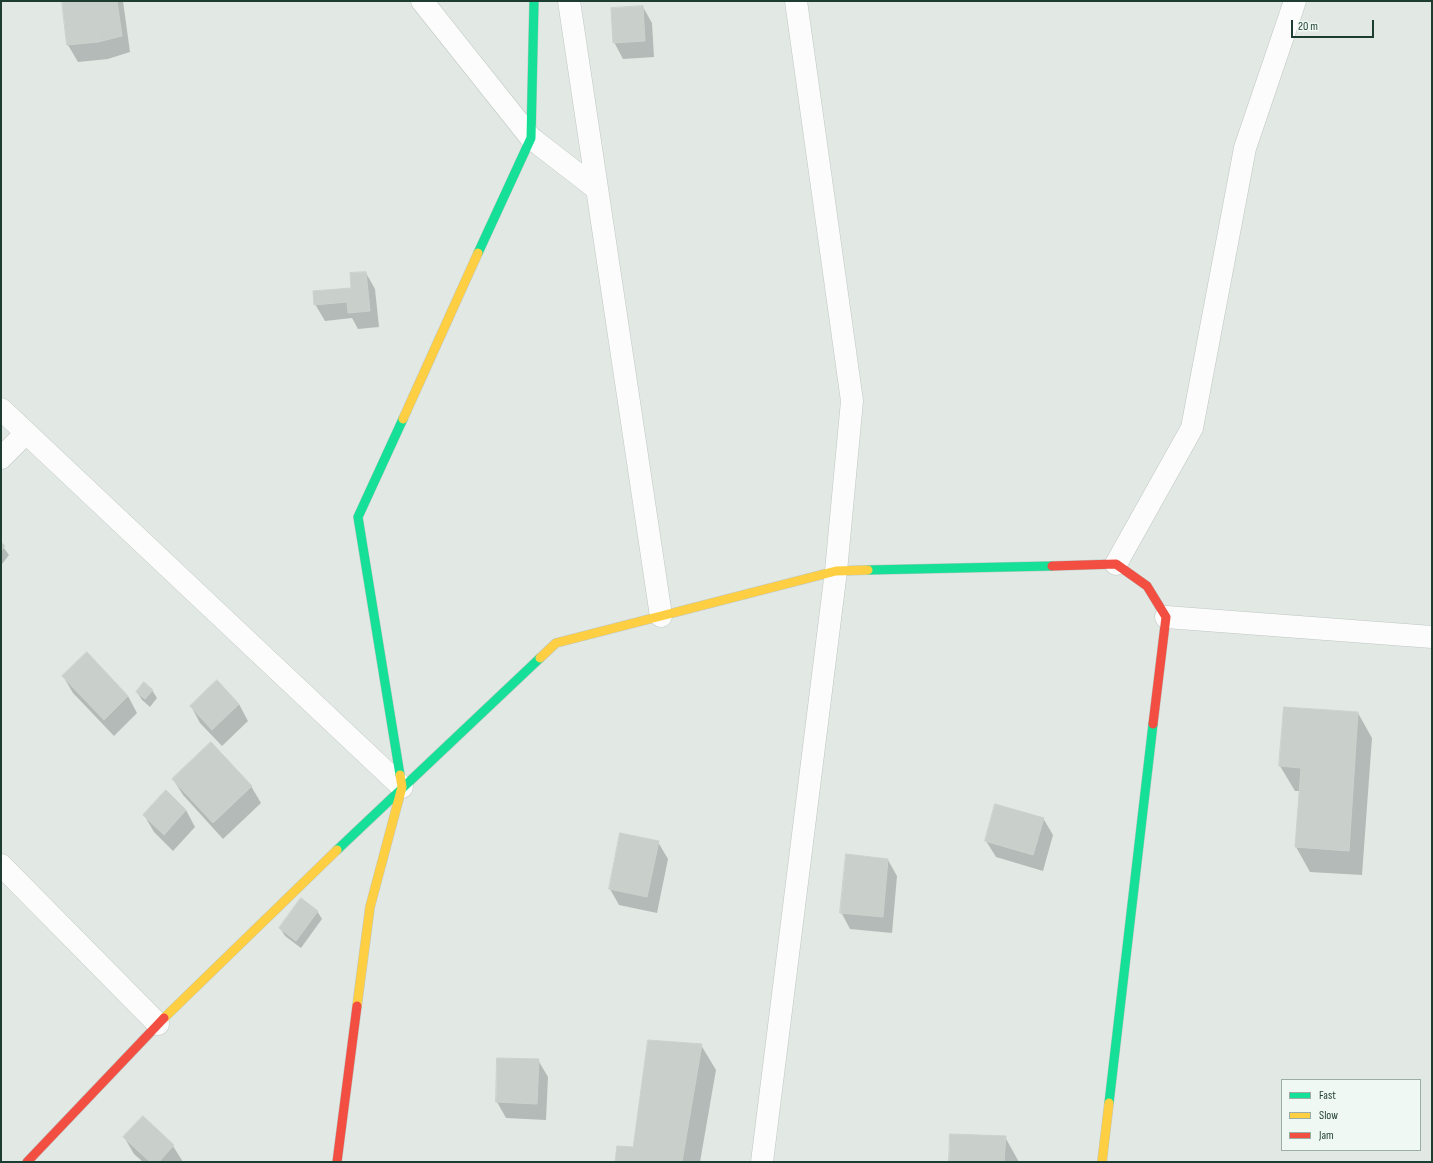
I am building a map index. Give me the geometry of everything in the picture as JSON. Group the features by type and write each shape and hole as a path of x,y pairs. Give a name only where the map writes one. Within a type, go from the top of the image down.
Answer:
{"street":[{"path":"422,1 531,138 597,189"},
{"path":"337,1162 370,907 402,787 358,517 531,138 534,1"},
{"path":"568,1 661,616"},
{"path":"762,1162 836,571 852,401 796,1"},
{"path":"1116,564 1192,428 1245,148 1295,1"},
{"path":"1,409 402,787"},
{"path":"1,458 26,433"},
{"path":"27,1162 158,1024 402,787 556,643 836,571 1116,564 1147,586 1166,617 1102,1162"},
{"path":"1166,617 1432,637"},
{"path":"1,864 158,1024"}],"building":[{"path":"62,1 92,1 98,42 67,45"},
{"path":"92,1 117,1 122,36 98,42"},
{"path":"643,6 645,41 613,43 611,8"},
{"path":"366,272 370,311 348,313 347,302 314,305 313,291 351,288 350,273"},
{"path":"1,542 5,546 1,551"},
{"path":"87,652 128,696 104,720 62,676"},
{"path":"217,680 239,704 212,730 190,706"},
{"path":"144,682 153,690 145,699 136,692"},
{"path":"1284,707 1358,712 1349,851 1295,847 1301,768 1279,766"},
{"path":"211,742 252,786 213,823 172,779"},
{"path":"166,790 186,810 164,835 143,815"},
{"path":"995,804 1044,818 1033,855 985,841"},
{"path":"620,833 659,841 647,897 609,889"},
{"path":"846,854 888,859 883,917 840,913"},
{"path":"301,898 318,911 296,941 279,928"},
{"path":"648,1040 702,1044 682,1162 615,1162 617,1146 633,1147"},
{"path":"497,1058 539,1059 537,1104 496,1102"},
{"path":"143,1116 174,1145 159,1162 150,1162 123,1137"},
{"path":"950,1134 1006,1136 1004,1162 949,1162"}],"traffic: fast":[{"path":"478,253 531,138 534,1"},
{"path":"400,775 358,517 403,419"},
{"path":"868,570 1052,566"},
{"path":"337,850 540,658"},
{"path":"1109,1103 1153,724"}],"traffic: slow":[{"path":"403,419 478,253"},
{"path":"540,658 556,643 836,571 868,570"},
{"path":"357,1006 370,907 402,787 400,775"},
{"path":"164,1018 337,850"},
{"path":"1102,1162 1109,1103"}],"traffic: jam":[{"path":"1052,566 1116,564 1147,586 1166,617 1153,724"},
{"path":"337,1162 357,1006"},
{"path":"27,1162 164,1018"}]}
